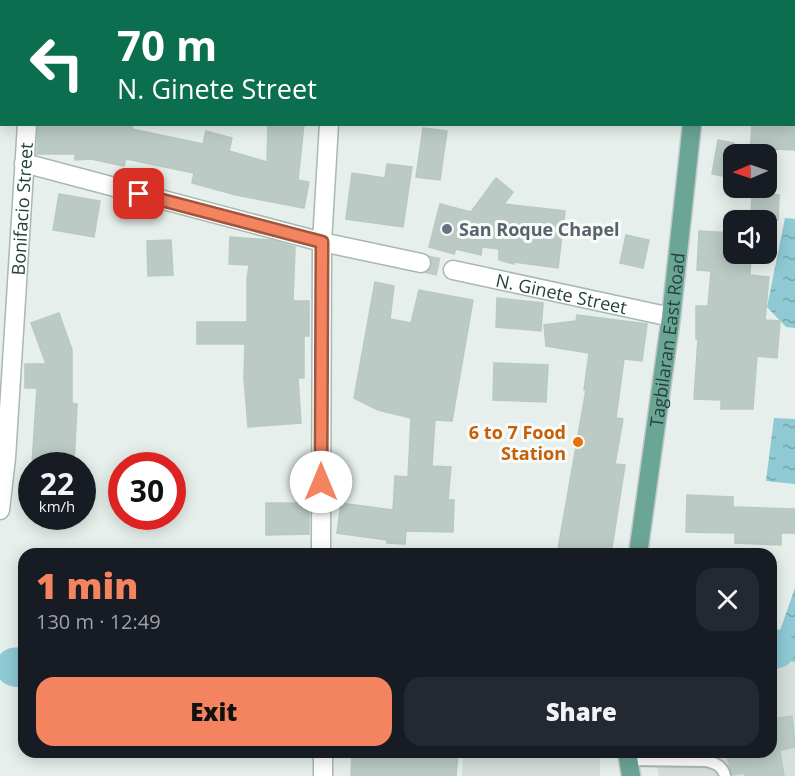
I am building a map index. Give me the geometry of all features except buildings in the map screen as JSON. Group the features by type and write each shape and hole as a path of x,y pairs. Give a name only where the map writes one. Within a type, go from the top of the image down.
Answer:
{"main road":[{"name":"Tagbilaran East Road","path":"639,548 671,317 692,126"}],"street":[{"name":"Bonifacio Street","path":"0,510 6,458 27,126"},
{"path":"321,548 322,242 329,126"},
{"path":"24,163 322,242 421,263"},
{"name":"N. Ginete Street","path":"453,270 671,317"},
{"path":"323,758 323,776"}],"lane":[{"path":"629,762 706,761 717,764 725,776"}],"shaded area":[{"path":"777,659 795,662 795,776 659,776 655,758 777,758"},
{"path":"463,758 600,758 600,776 462,776"}],"water":[{"path":"785,218 795,219 795,328 786,327 767,307"},
{"path":"774,418 795,419 795,484 766,481"},
{"path":"795,588 795,662 777,659 777,639"}],"tunnel":[{"path":"421,263 453,270"}],"place":[{"name":"San Roque Chapel","path":"447,229"},
{"name":"6 to 7 Food Station","path":"578,442"}],"route":[{"path":"139,194 322,242 321,482"}]}
